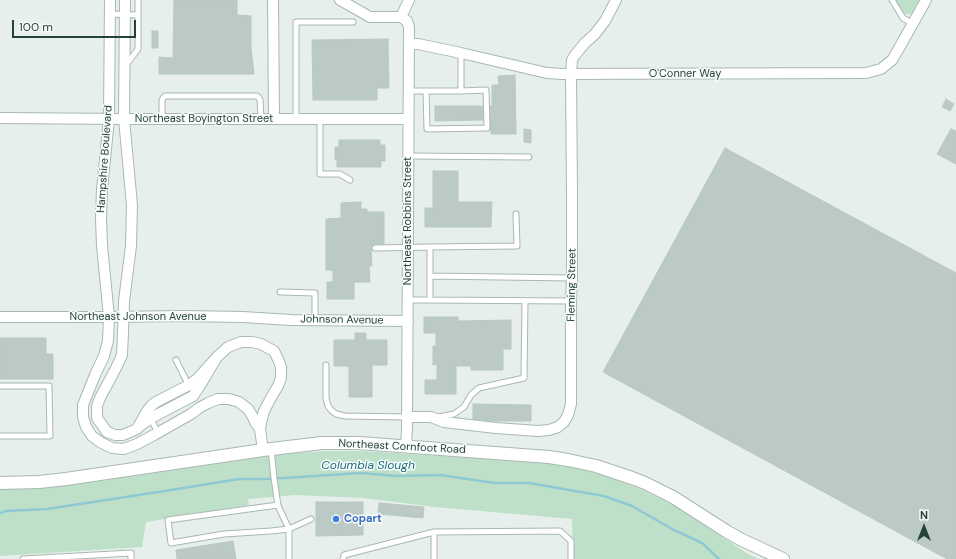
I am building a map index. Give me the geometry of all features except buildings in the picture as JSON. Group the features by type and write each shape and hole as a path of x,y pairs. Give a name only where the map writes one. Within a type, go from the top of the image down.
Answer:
{"street":[{"name":"Hampshire Boulevard","path":"110,0 109,119 102,189 101,218 102,246 109,317 108,341 104,356 94,375 83,405 83,417 86,427 92,436 100,442 112,448 124,449 137,444 199,408 218,399 229,399 239,402 248,409 260,429"},
{"name":"Hampshire Boulevard","path":"125,0 124,119 131,190 131,246 124,302 122,355 100,398 97,406 97,418 107,432 115,435 123,435 137,428 149,414"},
{"path":"273,0 274,118"},
{"path":"340,0 370,17 401,17 409,0"},
{"name":"Fleming Street","path":"407,417 431,417 444,422 538,431 558,427 564,422 568,415 571,404 572,60 605,21 616,0"},
{"name":"O'Conner Way","path":"408,44 418,44 547,73 866,73 881,69 888,63 898,50 926,0"},
{"name":"Northeast Robbins Street","path":"401,17 407,21 408,27 408,321 406,446"},
{"name":"Northeast Boyington Street","path":"0,118 408,119"},
{"name":"Northeast Johnson Avenue","path":"0,317 182,316 276,319"},
{"name":"Johnson Avenue","path":"276,319 408,321"},
{"path":"149,414 156,402 189,385 197,379 228,347 241,342 261,344 274,351 281,367 281,378 264,412 260,429 267,450"},
{"path":"149,414 193,396 217,357"},
{"name":"Northeast Cornfoot Road","path":"0,483 39,482 66,479 322,443 359,443 549,457 596,466 632,478 679,501 742,540 783,559"}],"lane":[{"path":"124,68 138,50 138,0"},
{"path":"892,0 903,18 913,24"},
{"path":"110,14 138,15"},
{"path":"296,118 296,22 353,22"},
{"path":"461,53 461,91"},
{"path":"408,91 486,90 487,128 427,129 426,91"},
{"path":"162,119 162,101 165,96 257,96 260,100 261,118"},
{"path":"320,118 320,174 340,174 350,180"},
{"path":"408,156 530,157"},
{"path":"375,248 517,246 516,214"},
{"path":"430,247 430,300"},
{"path":"430,276 572,278"},
{"path":"280,292 315,293 315,320"},
{"path":"408,300 571,301"},
{"path":"431,417 454,414 464,407 471,395 479,388 524,378 525,300"},
{"path":"176,360 199,408"},
{"path":"326,365 326,398 328,406 336,414 345,416 407,417"},
{"path":"0,386 49,386 50,436 0,436"},
{"path":"149,414 158,432"},
{"path":"267,450 272,462 278,505 284,520 290,529 289,559"},
{"path":"278,505 168,520 171,544 224,534 290,529 311,520"},
{"path":"434,532 434,559"},
{"path":"342,559 344,555 434,532 560,532 571,541 571,559"},
{"path":"24,559 131,553 131,559"}],"green space":[{"path":"895,0 922,0 915,12 905,14 901,12"},
{"path":"326,451 361,451 524,461 575,466 593,471 638,488 677,507 748,554 759,559 573,559 572,519 435,507 364,498 296,495 248,499 249,505 146,522 142,547 0,556 0,488 64,486 282,454"}],"waterway":[{"name":"Columbia Slough","path":"0,513 6,511 47,509 239,479 268,479 361,473 397,476 440,475 495,483 529,483 604,496 632,506 672,529 702,543 719,559"}],"place":[{"name":"Copart","path":"336,519"}]}
